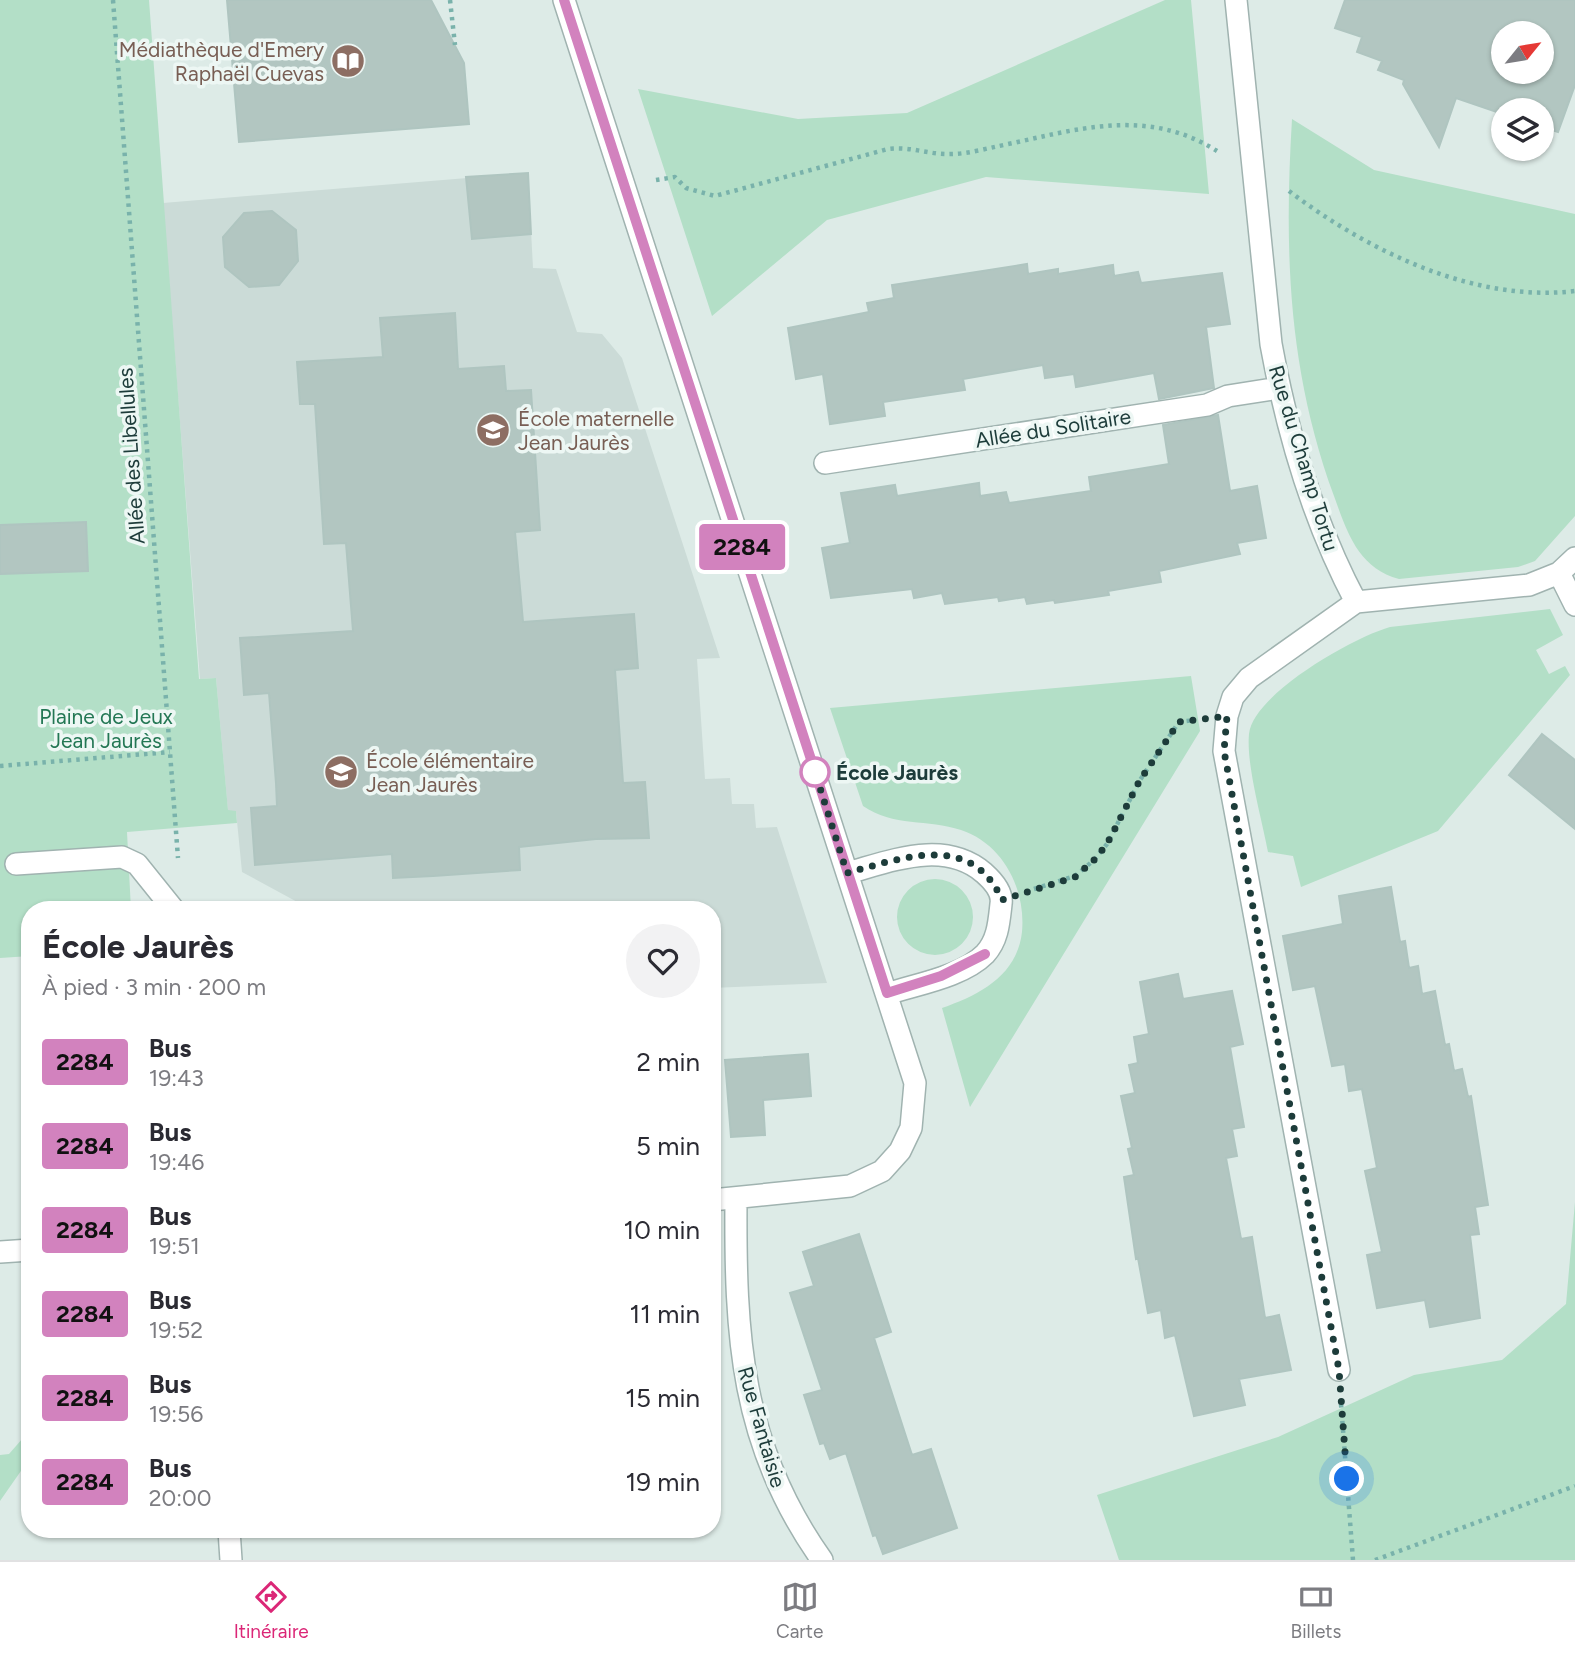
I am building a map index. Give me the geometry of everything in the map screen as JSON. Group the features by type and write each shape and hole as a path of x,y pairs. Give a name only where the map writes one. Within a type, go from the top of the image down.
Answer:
{"street":[{"path":"564,0 915,1083 911,1128 901,1151 882,1171 850,1186 721,1199"},
{"name":"Rue du Champ Tortu","path":"1236,0 1256,174 1271,344 1279,388 1332,556 1356,602"},
{"name":"Allée du Solitaire","path":"825,463 1207,405 1228,396 1279,388"},
{"path":"1339,1370 1224,751 1227,716 1233,697 1249,678 1356,602 1529,585 1559,573 1575,558"},
{"path":"1559,573 1575,605"},
{"path":"847,873 912,855 950,855 974,864 994,882 1002,900 997,936 985,954 941,976 887,993"},
{"path":"16,864 122,856 137,864 167,901"},
{"name":"Rue Fantaisie","path":"736,1198 736,1306 746,1386 780,1494 822,1560"},
{"path":"0,1252 21,1251"},
{"path":"230,1538 231,1560"}],"path":[{"name":"Allée des Libellules","path":"113,0 178,871"},
{"path":"450,0 455,45"},
{"path":"626,188 675,177 686,188 715,196 888,149 907,146 952,154 1104,125 1134,123 1185,134 1288,190 1358,239 1407,260 1503,289 1541,295 1575,291"},
{"path":"1002,900 1075,877 1107,844 1140,780 1179,722 1227,716"},
{"path":"0,766 170,752"},
{"path":"1339,1370 1353,1560"},
{"path":"1375,1560 1575,1486"}],"shaded area":[{"path":"528,173 533,268 556,269 577,332 602,334 622,358 720,658 697,659 705,779 730,778 732,804 754,804 756,828 777,827 827,983 721,988 721,901 295,901 242,872 236,811 228,811 216,678 200,679 163,203"}],"green space":[{"name":"Plaine de Jeux Jean Jaurès","path":"0,0 149,0 199,679 216,678 228,810 236,811 237,823 127,832 131,901 21,901 21,957 0,958"},
{"path":"1165,0 1191,0 1209,194 986,177 827,220 712,316 638,89 798,119 907,113"},
{"path":"1292,119 1374,170 1575,214 1575,516 1535,561 1518,567 1399,579 1373,566 1349,535 1319,449 1298,356 1290,264"},
{"path":"1550,609 1563,635 1536,650 1549,674 1565,666 1570,675 1438,831 1301,887 1293,856 1268,852 1252,776 1249,734 1255,718 1268,702 1308,669 1353,642 1390,627"},
{"path":"1191,676 1200,731 970,1107 942,1008 982,990 994,982 1013,961 1022,932 1016,885 1000,857 976,837 949,827 886,817 863,806 830,708"},
{"path":"935,879 950,882 962,890 970,902 973,917 970,932 962,944 950,952 935,955 920,952 908,944 900,932 897,917 900,902 908,890 920,882"},
{"path":"1575,1202 1575,1560 1119,1560 1097,1495 1278,1437 1414,1375 1502,1360 1566,1304"},
{"path":"21,1440 21,1471 0,1501 0,1455 9,1454"}],"building":[{"name":"Médiathèque d'Emery Raphaël Cuevas","path":"227,0 431,0 464,63 469,124 239,142"},
{"path":"1345,0 1575,0 1575,85 1558,132 1554,131 1554,98 1491,98 1491,110 1456,98 1439,147 1403,84 1404,80 1378,70 1382,61 1357,52 1362,37 1335,28"},
{"path":"528,173 531,234 472,239 466,177"},
{"path":"272,211 296,230 298,261 279,285 249,287 225,267 223,237 244,213"},
{"path":"1027,264 1028,274 1058,269 1058,274 1113,265 1114,276 1138,272 1141,283 1222,273 1230,324 1206,327 1214,388 1159,399 1154,373 1076,387 1074,374 1045,378 1043,365 963,379 965,390 883,402 885,416 830,424 823,374 796,379 788,328 869,312 867,303 894,298 892,285"},
{"path":"455,313 458,369 504,366 506,391 531,390 540,530 515,532 523,622 634,614 638,668 615,670 623,783 645,782 649,838 596,839 519,847 520,870 433,876 393,878 392,854 255,865 251,808 277,806 276,783 269,693 244,695 240,638 353,631 346,543 324,544 315,404 300,404 297,362 383,357 380,318"},
{"path":"1218,415 1230,491 1257,486 1266,538 1237,543 1240,554 1159,571 1161,582 1108,591 1109,595 1055,603 1054,600 1027,604 1025,597 999,601 998,597 945,604 942,593 914,598 912,589 831,598 822,548 850,543 841,493 895,485 897,496 979,483 980,496 1006,492 1009,503 1091,491 1089,477 1169,464 1163,425"},
{"path":"86,522 88,571 0,574 0,525"},
{"path":"1542,734 1575,760 1575,829 1509,775"},
{"path":"1391,887 1400,942 1405,941 1409,968 1418,966 1422,994 1435,991 1445,1045 1449,1044 1454,1071 1462,1069 1468,1097 1471,1096 1488,1205 1475,1207 1479,1234 1470,1235 1480,1318 1430,1327 1425,1300 1377,1308 1367,1255 1382,1252 1365,1171 1377,1168 1362,1089 1349,1091 1345,1064 1332,1066 1315,986 1293,990 1283,936 1343,924 1339,896"},
{"path":"1178,974 1183,999 1232,991 1243,1044 1230,1047 1244,1127 1232,1129 1237,1156 1226,1158 1241,1239 1252,1237 1265,1318 1279,1315 1291,1370 1239,1379 1245,1405 1194,1416 1175,1335 1165,1338 1161,1310 1148,1313 1138,1258 1136,1259 1124,1177 1134,1175 1128,1149 1132,1148 1121,1096 1135,1093 1129,1065 1138,1063 1134,1037 1149,1034 1140,982"},
{"path":"808,1054 811,1096 763,1100 765,1135 731,1137 725,1060"},
{"path":"859,1234 891,1332 874,1338 912,1455 931,1449 957,1528 883,1554 876,1535 873,1536 846,1453 830,1459 824,1443 820,1444 804,1395 822,1390 790,1293 814,1286 803,1252"}],"bus line":[{"name":"2284","path":"564,0 887,993 965,967 985,954"}],"place":[{"name":"Médiathèque d'Emery Raphaël Cuevas","path":"348,61"},
{"name":"École maternelle Jean Jaurès","path":"493,430"},
{"name":"École élémentaire Jean Jaurès","path":"341,772"},
{"name":"École Jaurès","path":"815,772"}],"route":[{"path":"815,772 814,769 847,873 912,855 950,855 974,864 994,882 1002,900 1075,877 1107,844 1140,780 1179,722 1227,716 1224,751 1339,1370 1347,1479"}]}
